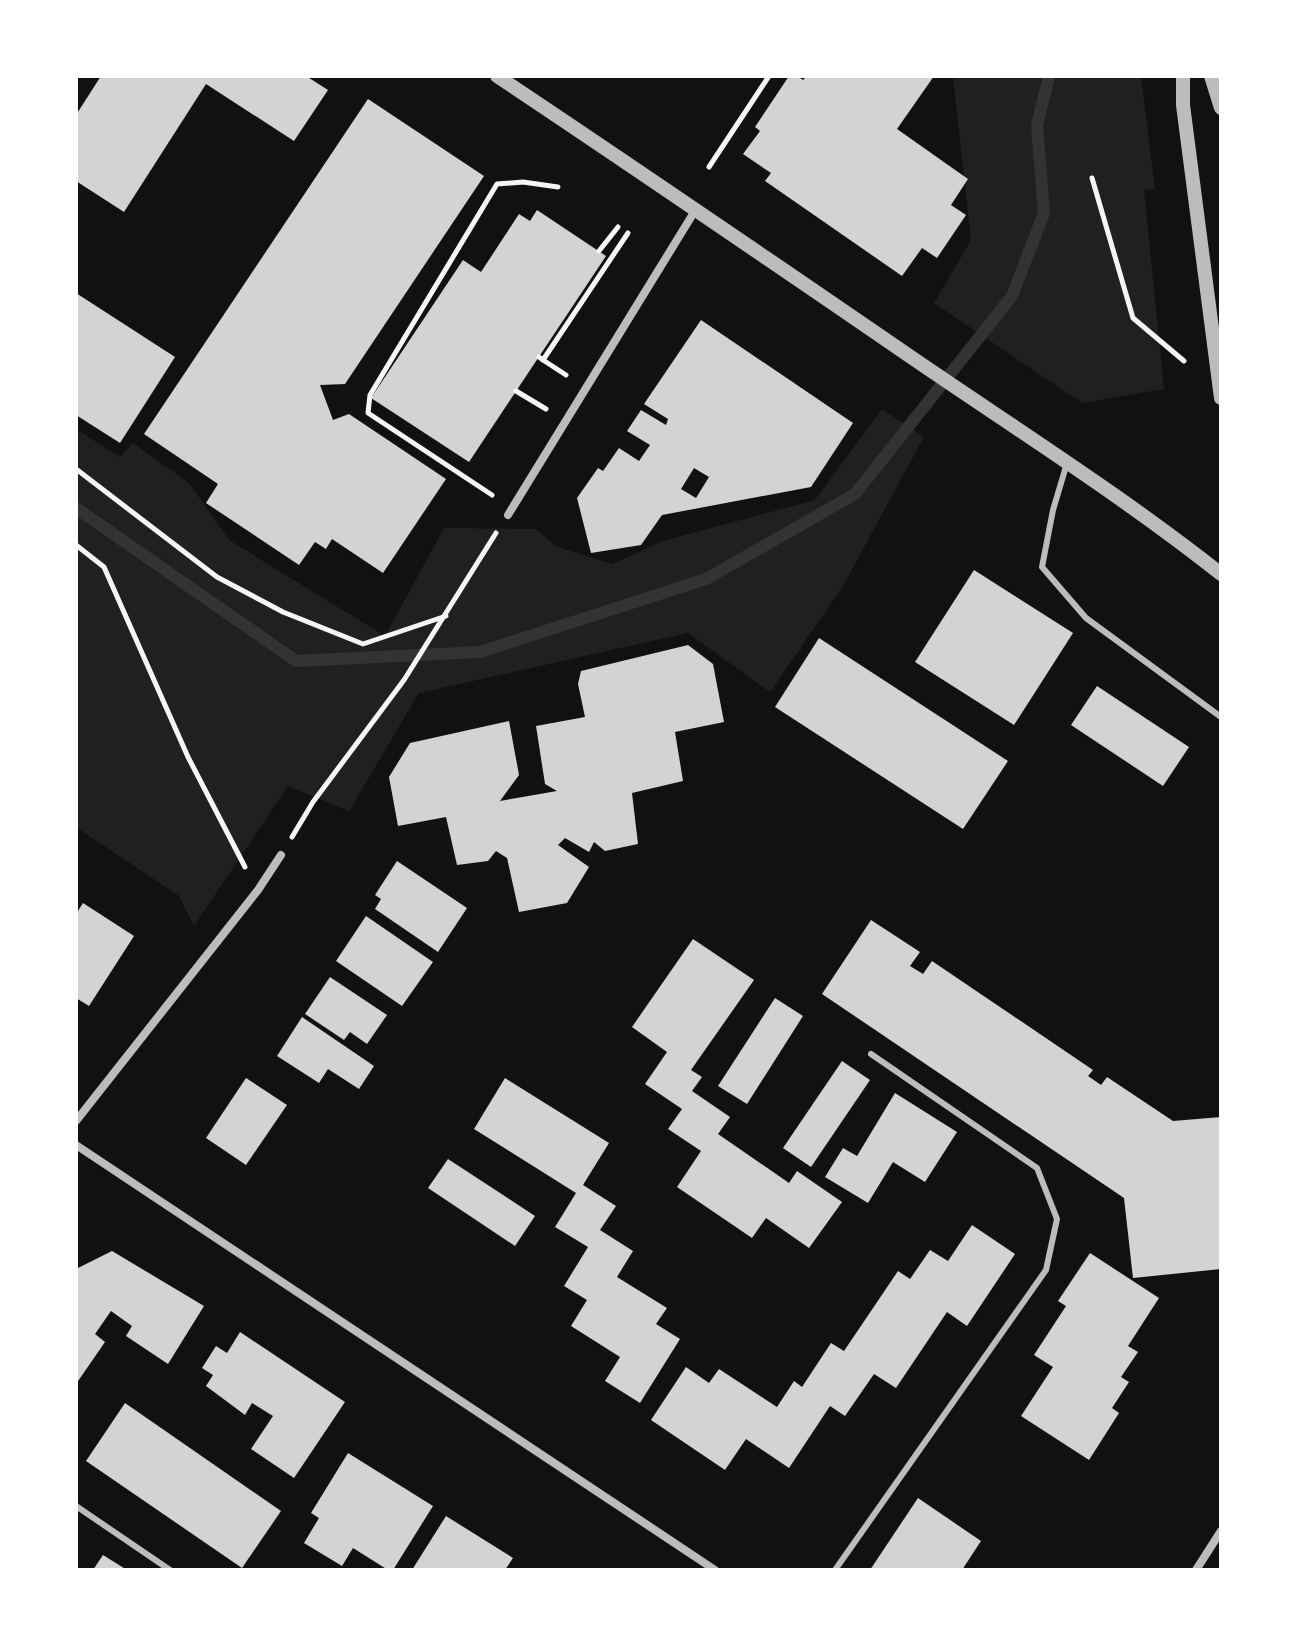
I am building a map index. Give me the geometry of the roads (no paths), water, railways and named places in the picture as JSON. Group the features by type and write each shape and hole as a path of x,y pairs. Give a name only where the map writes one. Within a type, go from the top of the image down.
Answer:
{"street":[{"path":"497,76 696,208 1067,463 1221,574"},
{"path":"1183,76 1183,105 1216,324 1221,398"},
{"path":"1211,76 1221,108"},
{"path":"510,512 696,208"},
{"path":"76,1121 258,890 281,855"},
{"path":"76,1145 715,1570"},
{"path":"1196,1570 1221,1531"}],"lane":[{"path":"1067,463 1053,510 1042,567 1086,618 1221,717"},
{"path":"835,1570 1046,1270 1057,1219 1037,1168 871,1054"},
{"path":"76,1506 170,1570"}],"waterway":[{"path":"76,508 296,661 480,652 706,579 855,494 1012,296 1044,213 1037,125 1049,76"}]}
